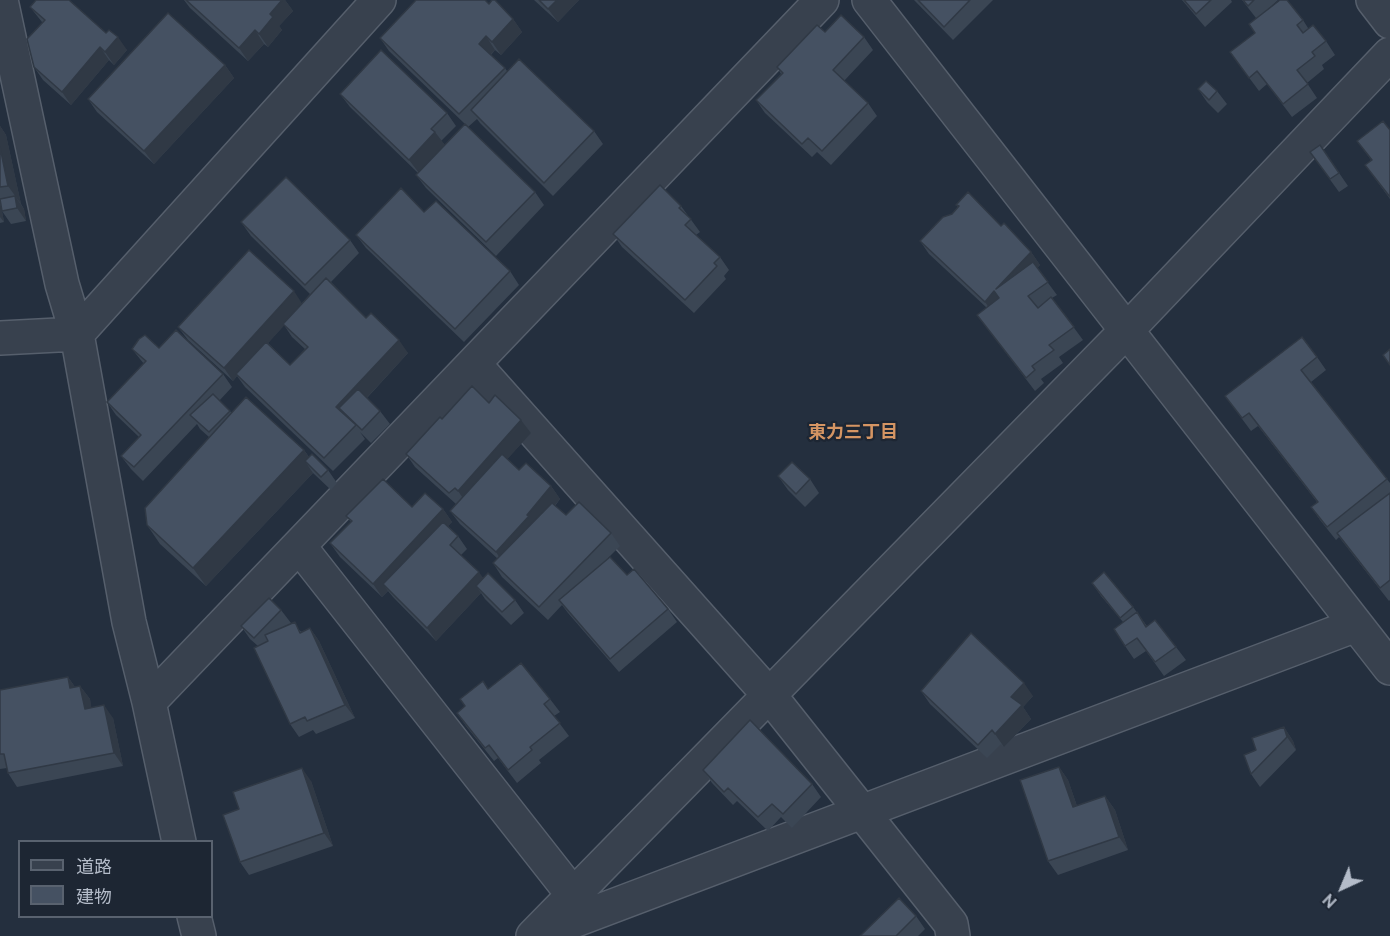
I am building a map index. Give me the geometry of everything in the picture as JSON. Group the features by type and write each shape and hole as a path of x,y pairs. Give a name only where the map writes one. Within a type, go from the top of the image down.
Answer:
{"street":[{"path":"1,0 62,284 78,334 129,622 179,840"},
{"path":"0,338 78,334 379,0"},
{"path":"149,702 822,0"},
{"path":"869,0 1128,329 1390,668"},
{"path":"1372,0 1390,22"},
{"path":"535,935 1128,329 1390,54"},
{"path":"474,364 770,696 951,924 953,936"},
{"path":"299,546 574,896"},
{"path":"535,935 1356,625"},
{"path":"194,918 198,936"}],"building":[{"path":"36,0 69,0 106,33 109,30 118,37 105,52 100,47 62,92 34,67 27,39 45,20 30,7"},
{"path":"186,0 282,0 270,14 273,17 259,34 255,30 239,48"},
{"path":"416,0 485,0 489,4 495,0 513,19 492,42 486,36 479,44 505,68 459,114 380,38"},
{"path":"539,0 557,0 548,9"},
{"path":"918,0 970,0 944,27"},
{"path":"1184,0 1211,0 1196,14"},
{"path":"1243,0 1254,0 1248,6"},
{"path":"1280,0 1287,0 1303,20 1297,25 1303,33 1313,25 1326,41 1312,52 1315,56 1297,70 1308,84 1283,104 1257,71 1249,78 1230,52 1255,33 1249,24"},
{"path":"168,13 225,65 144,151 88,99"},
{"path":"841,15 864,37 833,70 868,103 822,151 808,138 802,144 756,100 783,73 777,67 817,25 825,32"},
{"path":"381,50 447,113 431,129 435,132 409,160 340,94"},
{"path":"519,59 594,131 544,183 471,110"},
{"path":"1206,81 1217,91 1209,100 1198,89"},
{"path":"1383,121 1390,130 1390,197 1365,165 1372,160 1357,141"},
{"path":"465,124 535,192 486,242 416,175"},
{"path":"1320,145 1339,173 1330,179 1310,152"},
{"path":"0,147 8,186 0,187"},
{"path":"286,177 350,240 305,285 241,222"},
{"path":"660,185 691,219 685,225 720,257 714,263 717,266 685,300 613,234"},
{"path":"401,188 424,212 436,201 510,271 455,329 356,235"},
{"path":"968,192 1001,226 1004,223 1031,252 996,289 1033,262 1048,282 1028,296 1038,308 1051,297 1074,327 1049,345 1054,350 1032,366 1035,370 1026,378 977,315 999,298 994,291 985,302 920,241 943,217 952,214 959,206 956,205"},
{"path":"15,196 17,208 2,211 0,199"},
{"path":"249,250 294,291 224,368 178,327"},
{"path":"326,278 366,318 371,313 399,340 336,407 356,425 324,458 236,374 266,342 290,365 308,347 283,324"},
{"path":"176,330 223,374 134,467 121,456 141,435 107,402 146,361 132,349 139,339 145,335 159,348"},
{"path":"1302,337 1317,357 1301,370 1387,479 1327,527 1311,507 1318,502 1249,413 1242,418 1225,396"},
{"path":"1390,349 1390,365 1383,355"},
{"path":"472,386 489,403 495,395 521,420 458,491 455,488 449,493 406,454"},
{"path":"358,389 380,411 362,430 339,408"},
{"path":"213,394 230,411 209,432 190,415"},
{"path":"246,397 304,450 193,568 147,525 145,508"},
{"path":"312,454 328,470 321,477 305,461"},
{"path":"502,454 519,470 526,463 551,486 527,515 529,516 496,552 450,511"},
{"path":"792,462 810,479 796,494 778,476"},
{"path":"383,479 412,507 425,493 443,509 373,584 330,543 352,521 346,516"},
{"path":"1390,493 1390,580 1380,588 1337,533"},
{"path":"579,502 611,533 539,607 493,563 552,503 566,515"},
{"path":"443,522 458,536 450,545 479,572 427,628 383,584"},
{"path":"610,557 627,575 634,569 668,609 610,659 559,600"},
{"path":"1104,572 1133,607 1120,618 1092,583"},
{"path":"488,573 515,600 502,612 476,586"},
{"path":"269,598 281,610 254,638 241,626"},
{"path":"1137,612 1146,627 1155,620 1176,647 1155,662 1137,638 1125,646 1114,629"},
{"path":"295,622 300,633 310,628 345,705 307,721 305,717 290,724 254,648 268,641 265,635"},
{"path":"971,633 1024,683 1011,697 1022,705 995,734 992,730 978,745 921,691"},
{"path":"521,663 550,699 544,704 560,723 530,747 532,750 508,770 489,745 485,748 457,713 465,706 460,699 483,681 488,689"},
{"path":"68,677 70,688 80,686 85,709 104,705 114,753 8,773 4,754 0,754 0,690"},
{"path":"750,720 812,784 783,814 772,804 758,817 728,788 724,792 703,770"},
{"path":"1284,727 1287,737 1251,774 1244,755 1256,750 1252,738"},
{"path":"1059,767 1073,807 1105,796 1119,837 1048,861 1020,780"},
{"path":"302,768 324,833 240,862 223,815 239,809 233,792"},
{"path":"899,898 916,916 896,936 860,936"}],"district":[{"name":"東力三丁目","path":"853,432"}]}
